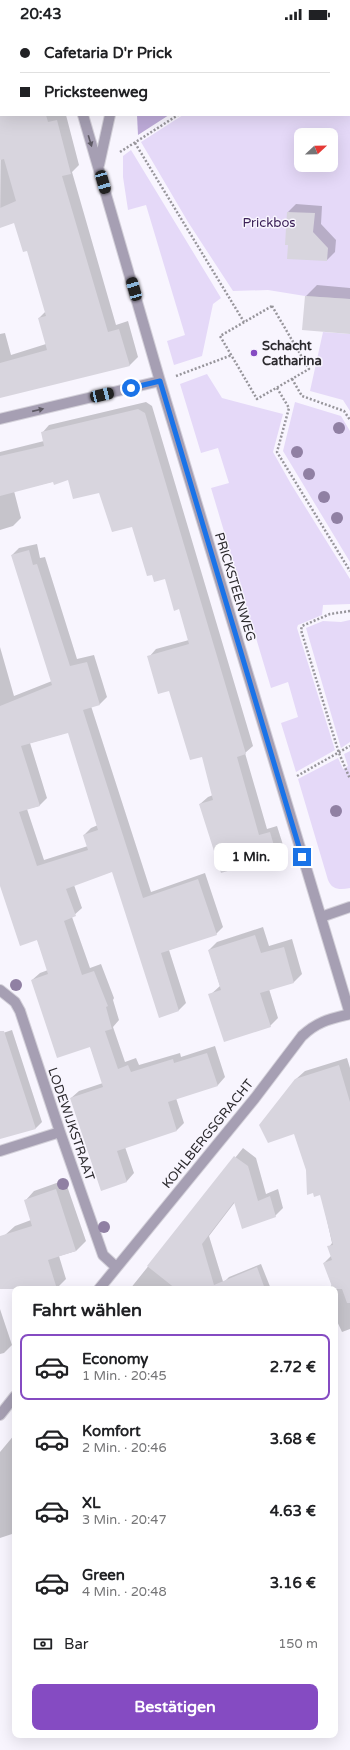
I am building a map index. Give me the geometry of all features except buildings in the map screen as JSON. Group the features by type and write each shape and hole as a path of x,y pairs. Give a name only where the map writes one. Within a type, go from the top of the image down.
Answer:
{"street":[{"name":"PRICKSTEENWEG","path":"83,116 160,381 350,1014"},
{"name":"PRICKSTEENWEG","path":"98,167 110,116"},
{"path":"0,419 160,381"},
{"path":"320,917 350,907"},
{"name":"LODEWIJKSTRAAT","path":"0,990 15,1002 20,1010 60,1132 103,1255 116,1267"},
{"name":"KOHLBERGSGRACHT","path":"101,1286 255,1098 302,1036 312,1027 321,1022 350,1014"},
{"path":"0,1151 60,1132"},
{"path":"0,1415 12,1400"}],"path":[{"path":"98,167 176,116"},
{"path":"135,143 244,322"},
{"path":"272,306 309,369 257,399 220,336 244,322 272,306"},
{"path":"160,381 232,355"},
{"path":"292,379 302,396 344,411 350,420"},
{"path":"277,388 289,408 277,452 350,571"},
{"path":"350,611 330,614 302,626 300,630 339,753 350,779"},
{"path":"280,782 296,777 350,746"}],"green space":[{"name":"Prickbos","path":"181,116 350,116 350,299 305,296 268,290 233,291 188,222 141,142"},
{"path":"131,150 221,298 213,304 202,356 174,365 167,341 185,335 146,205 128,210 123,177 123,156"},
{"path":"323,332 350,334 350,411 343,400 310,391"},
{"path":"207,374 222,398 283,414 273,452 350,579 350,604 323,605 322,615 298,625 297,628 335,750 296,772 281,723 298,717 288,682 271,688 211,488 229,483 218,448 201,453 180,384"},
{"path":"295,402 341,416 350,431 350,562 283,451"},
{"path":"350,620 350,742 341,748 306,628 323,621 341,622"},
{"path":"350,751 350,888 340,889 332,886 328,880 298,779 338,758 343,769 348,766 344,754"}],"shaded area":[{"path":"137,116 167,116 138,135"}],"place":[{"name":"Schacht Catharina","path":"254,353"}],"route":[{"path":"131,388 160,381 302,857"}]}
